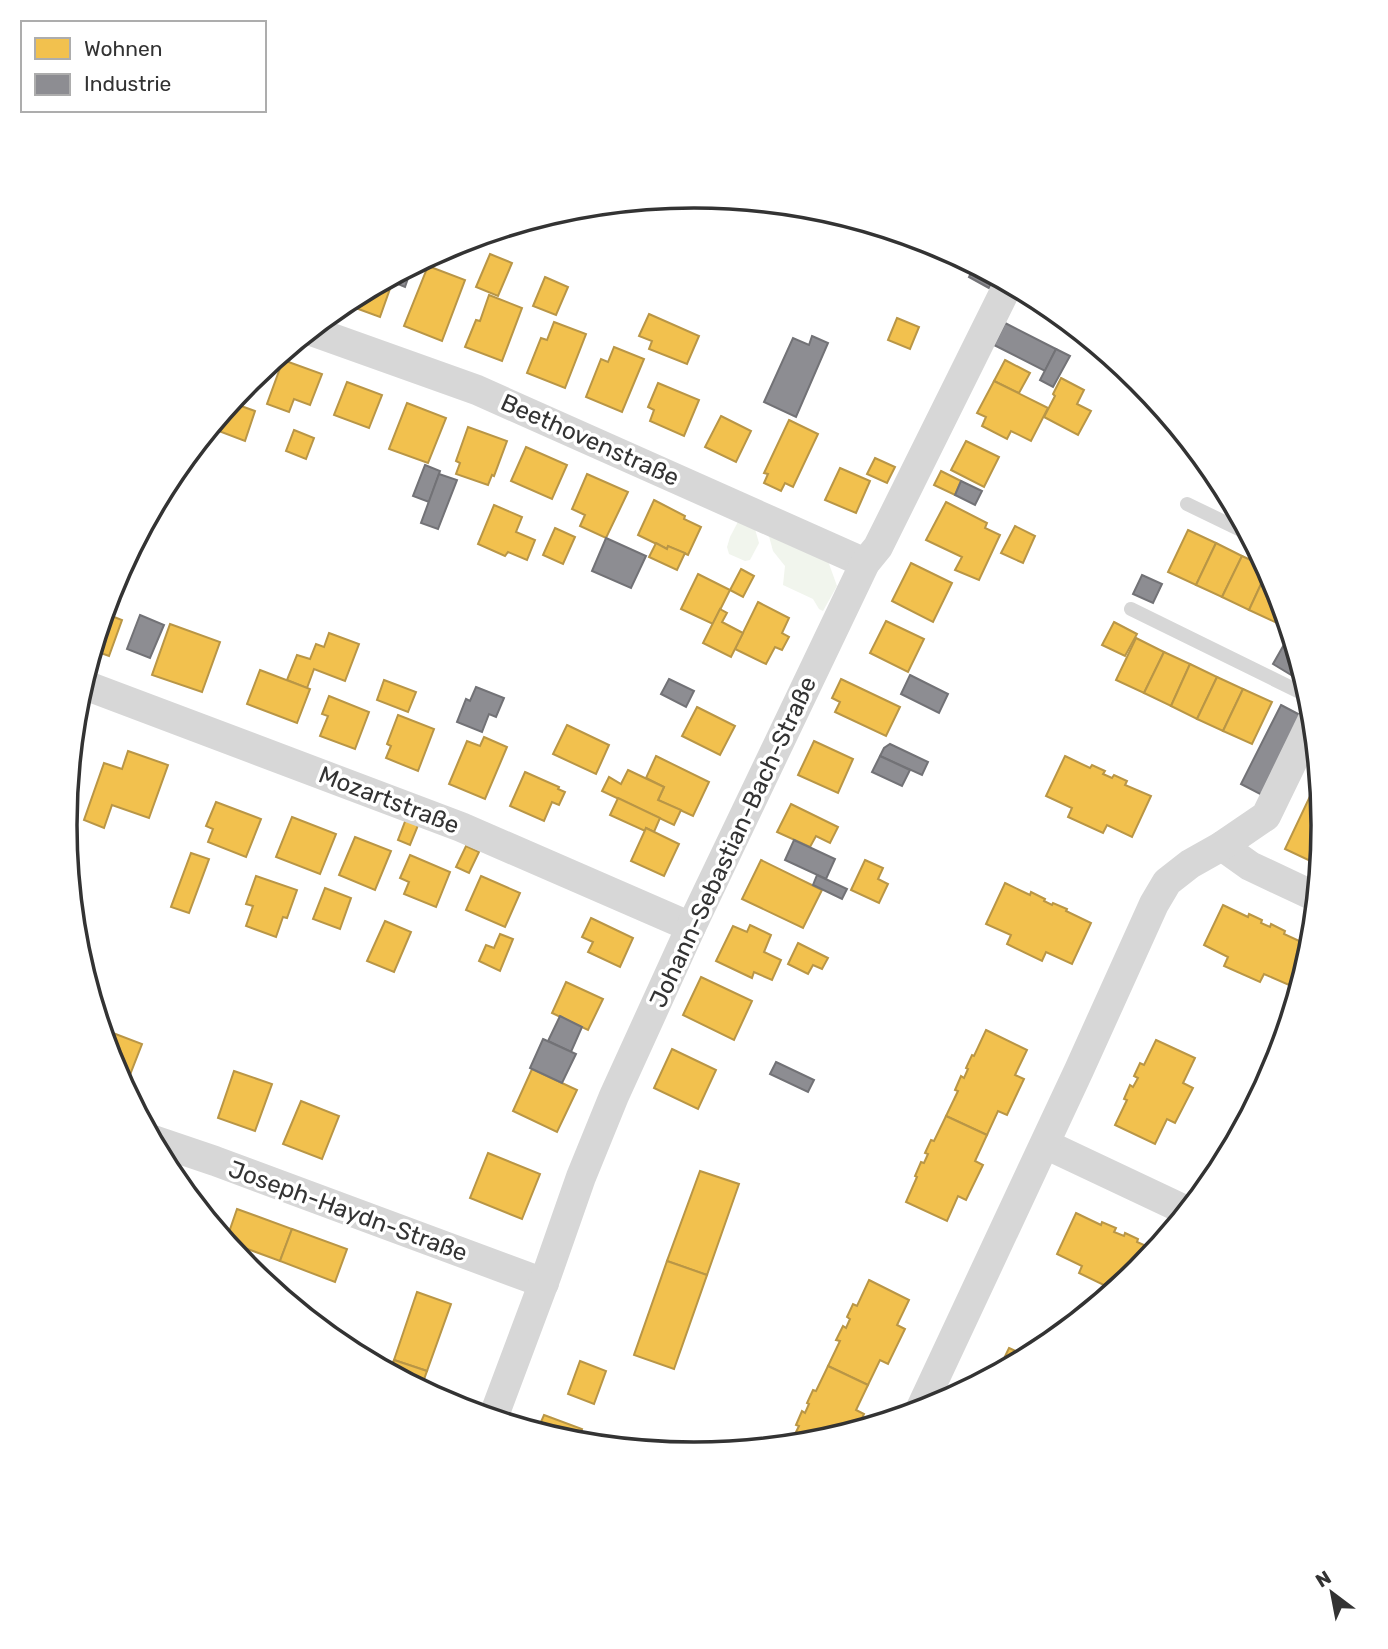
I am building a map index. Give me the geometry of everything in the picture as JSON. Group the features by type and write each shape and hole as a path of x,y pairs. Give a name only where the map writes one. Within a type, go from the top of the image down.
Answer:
{"street":[{"name":"Johann-Sebastian-Bach-Straße","path":"496,1409 580,1177 614,1096 691,927 865,563 878,547 1005,292"},
{"name":"Beethovenstraße","path":"320,334 477,390 865,563"},
{"name":"Mozartstraße","path":"93,688 461,827 691,927"},
{"path":"926,1396 1154,904 1167,882 1190,864 1266,816 1305,736"},
{"path":"1222,846 1250,866 1307,893"},
{"path":"1045,1144 1178,1207"},
{"name":"Joseph-Haydn-Straße","path":"167,1145 544,1283"}],"lane":[{"path":"1187,504 1234,527"},
{"path":"1131,609 1296,690"}],"shaded area":[{"path":"741,516 753,522 759,543 750,560 745,561 729,554 727,547"},
{"path":"767,529 828,561 837,586 823,611 813,599 783,585 785,566 773,551"}],"building: Wohnen":[{"path":"490,254 512,263 498,296 476,287"},
{"path":"430,267 465,280 442,341 404,326 427,268"},
{"path":"545,277 568,287 556,315 533,306"},
{"path":"390,288 380,317 356,308"},
{"path":"489,295 522,308 502,361 465,347 476,320 480,321"},
{"path":"649,314 699,336 687,364 649,349 652,341 639,336"},
{"path":"897,318 919,327 910,349 888,340"},
{"path":"554,322 586,334 565,388 527,373 541,338 547,340"},
{"path":"614,347 644,359 622,412 586,397 601,359 608,362"},
{"path":"1005,360 1030,373 1019,393 994,381"},
{"path":"287,361 322,374 310,405 294,399 289,412 267,404 280,367"},
{"path":"1061,378 1084,390 1077,404 1091,411 1078,435 1044,417"},
{"path":"994,381 1048,408 1031,441 1011,431 1007,439 982,426 986,417 977,413"},
{"path":"347,382 382,395 369,428 334,415"},
{"path":"658,383 699,400 684,436 650,421 654,410 648,407"},
{"path":"407,403 446,418 428,463 389,449"},
{"path":"241,406 255,411 245,441 219,431"},
{"path":"721,416 751,431 736,462 705,447"},
{"path":"789,420 818,434 793,487 785,483 781,491 764,483 768,474 764,473"},
{"path":"468,427 507,441 488,485 456,474 460,463 456,461"},
{"path":"294,430 314,438 306,459 286,451"},
{"path":"966,441 999,457 984,487 951,470"},
{"path":"526,447 567,465 552,499 511,481"},
{"path":"875,458 895,467 887,483 867,474"},
{"path":"840,468 870,481 856,513 825,500"},
{"path":"941,471 961,481 955,495 934,485"},
{"path":"587,474 628,492 606,538 580,526 585,515 572,509"},
{"path":"654,500 701,527 688,555 668,546 667,549 638,535"},
{"path":"946,502 987,523 985,528 1000,535 979,580 955,570 962,557 926,540"},
{"path":"494,505 522,517 516,532 535,540 527,560 508,552 505,556 478,544"},
{"path":"1015,526 1035,536 1023,563 1001,553"},
{"path":"555,528 575,537 563,564 543,555"},
{"path":"1188,530 1216,543 1196,585 1168,572"},
{"path":"656,543 685,553 677,570 649,557"},
{"path":"1216,543 1242,556 1222,597 1196,585"},
{"path":"1242,556 1251,560 1262,583 1249,610 1222,597"},
{"path":"911,563 952,583 933,622 892,601"},
{"path":"741,569 754,576 743,597 730,590"},
{"path":"698,574 730,590 713,624 681,609"},
{"path":"1262,583 1277,623 1249,610"},
{"path":"758,602 789,618 782,633 789,637 782,650 775,647 766,664 735,649"},
{"path":"720,609 727,613 722,622 743,633 731,657 703,643"},
{"path":"113,617 122,620 109,656 102,653"},
{"path":"886,621 924,639 908,672 870,653"},
{"path":"1114,622 1137,634 1125,656 1102,645"},
{"path":"170,624 220,642 202,692 152,675"},
{"path":"329,633 359,644 345,681 314,669 307,688 287,680 297,655 310,659 316,644 324,647"},
{"path":"1136,638 1164,652 1144,693 1116,680"},
{"path":"1164,652 1190,664 1171,706 1144,693"},
{"path":"1190,664 1217,677 1197,719 1171,706"},
{"path":"260,670 310,689 297,723 247,704"},
{"path":"1217,677 1243,689 1223,731 1197,719"},
{"path":"841,679 900,707 886,736 835,712 840,702 832,698"},
{"path":"384,680 416,692 408,712 377,700"},
{"path":"1243,689 1272,702 1252,744 1223,731"},
{"path":"329,696 369,712 355,749 320,736 328,716 322,714"},
{"path":"697,707 735,726 720,755 682,736"},
{"path":"398,715 434,729 418,771 386,758 391,746 387,744"},
{"path":"567,725 609,745 596,774 553,754"},
{"path":"484,737 507,747 485,799 449,784 467,741 480,746"},
{"path":"814,741 853,759 838,793 798,775"},
{"path":"128,751 168,765 149,818 112,805 104,828 84,820 104,763 122,769"},
{"path":"656,756 709,782 693,816 658,800 664,787 646,778"},
{"path":"1065,756 1090,768 1092,765 1105,771 1103,774 1112,778 1114,775 1127,781 1125,785 1151,796 1132,837 1107,825 1103,833 1068,817 1072,808 1046,796"},
{"path":"628,770 664,787 658,800 681,810 674,825 602,791 609,777 621,784"},
{"path":"525,772 565,792 559,805 552,802 544,821 510,806"},
{"path":"1310,796 1310,861 1285,849"},
{"path":"618,798 660,818 654,832 646,828 645,831 610,815"},
{"path":"216,802 261,819 246,857 208,842 213,829 206,826"},
{"path":"791,804 838,827 830,843 816,836 810,847 777,832"},
{"path":"292,817 336,834 320,874 276,857"},
{"path":"406,819 419,823 410,845 398,840"},
{"path":"646,828 679,844 664,876 631,861"},
{"path":"355,837 391,851 375,890 339,875"},
{"path":"466,846 479,852 469,873 456,867"},
{"path":"191,853 209,859 189,913 171,907"},
{"path":"410,855 450,872 436,907 404,894 409,882 400,878"},
{"path":"761,860 822,890 803,928 742,899"},
{"path":"865,860 883,868 878,879 888,884 879,903 851,890"},
{"path":"256,876 297,890 287,918 283,917 276,937 246,926 253,906 246,904"},
{"path":"481,876 520,893 505,927 466,910"},
{"path":"1005,883 1030,895 1031,892 1091,923 1072,964 1046,952 1042,961 1007,944 1011,935 986,924"},
{"path":"325,888 351,898 340,929 313,919"},
{"path":"1223,905 1248,917 1249,914 1262,920 1261,923 1270,927 1271,924 1300,941 1289,985 1264,974 1260,982 1224,966 1228,957 1204,945"},
{"path":"591,918 633,938 620,967 588,952 593,942 582,937"},
{"path":"385,921 411,932 394,972 367,961"},
{"path":"750,925 771,935 764,952 781,960 772,980 754,972 752,978 716,961 733,926 747,932"},
{"path":"500,934 513,939 500,971 479,961 486,945 494,948"},
{"path":"798,943 828,958 822,969 813,965 808,974 788,964"},
{"path":"701,977 752,1001 734,1040 683,1015"},
{"path":"566,982 603,999 588,1030 552,1013"},
{"path":"986,1030 1027,1050 1015,1075 1024,1079 1007,1115 998,1111 987,1135 946,1116 958,1091 955,1090 961,1076 964,1078 968,1069 966,1068"},
{"path":"114,1033 142,1044 130,1074"},
{"path":"1156,1040 1195,1058 1183,1083 1193,1088 1175,1123 1167,1119 1155,1144 1115,1125 1127,1100 1124,1099 1130,1085 1133,1087 1138,1078 1134,1076 1140,1063 1144,1065"},
{"path":"672,1049 716,1070 698,1109 654,1088"},
{"path":"532,1069 577,1090 557,1132 513,1111"},
{"path":"234,1071 272,1084 255,1131 218,1118"},
{"path":"301,1101 339,1116 322,1159 283,1144"},
{"path":"946,1116 987,1135 975,1161 983,1165 966,1200 958,1196 947,1221 906,1202 921,1162 924,1163 928,1154 925,1153 931,1140 934,1141"},
{"path":"488,1153 540,1174 522,1219 470,1198"},
{"path":"700,1171 739,1184 707,1275 667,1261"},
{"path":"237,1209 292,1229 280,1261 246,1249 230,1231"},
{"path":"1076,1213 1101,1225 1102,1222 1116,1228 1114,1232 1124,1236 1125,1233 1145,1245 1104,1285 1079,1273 1082,1266 1057,1254"},
{"path":"292,1229 347,1249 335,1282 280,1261"},
{"path":"667,1261 707,1275 674,1369 634,1355"},
{"path":"869,1280 909,1300 897,1325 905,1329 888,1364 880,1360 868,1385 828,1366 840,1341 836,1340 850,1319 847,1317 853,1304 857,1306"},
{"path":"417,1292 451,1304 427,1371 394,1360"},
{"path":"1009,1348 1016,1351 1004,1358"},
{"path":"394,1360 427,1371 424,1379 421,1378 393,1363"},
{"path":"580,1361 606,1371 594,1404 568,1394"},
{"path":"828,1366 868,1385 856,1410 864,1414 862,1418 796,1433 802,1411 805,1413 813,1390 816,1391"},
{"path":"544,1415 582,1429 574,1430 541,1422"}],"building: Industrie":[{"path":"971,273 991,284 989,288 969,277"},
{"path":"408,278 405,287 397,284"},
{"path":"1005,323 1056,349 1045,371 994,345"},
{"path":"812,336 828,343 796,417 764,402 793,338 809,345"},
{"path":"1056,349 1070,356 1053,387 1040,380"},
{"path":"425,465 440,471 429,502 413,496"},
{"path":"439,474 457,480 438,529 421,523"},
{"path":"961,481 982,491 975,505 955,495"},
{"path":"606,538 646,556 631,588 592,571"},
{"path":"1142,575 1162,584 1153,603 1133,594"},
{"path":"140,615 164,625 150,658 127,649"},
{"path":"1284,645 1292,676 1273,664"},
{"path":"910,675 948,694 939,713 901,694"},
{"path":"669,679 694,691 686,707 661,694"},
{"path":"476,687 504,698 496,717 489,714 482,732 457,722 466,699 470,701"},
{"path":"1281,705 1301,715 1262,795 1241,784"},
{"path":"890,744 928,762 922,775 880,756"},
{"path":"880,756 910,770 902,786 872,772"},
{"path":"794,840 835,859 826,879 785,860"},
{"path":"817,875 847,889 842,899 813,885"},
{"path":"560,1016 582,1027 571,1052 548,1041"},
{"path":"543,1039 576,1054 562,1083 530,1068"},
{"path":"776,1062 814,1080 808,1092 770,1074"}]}
